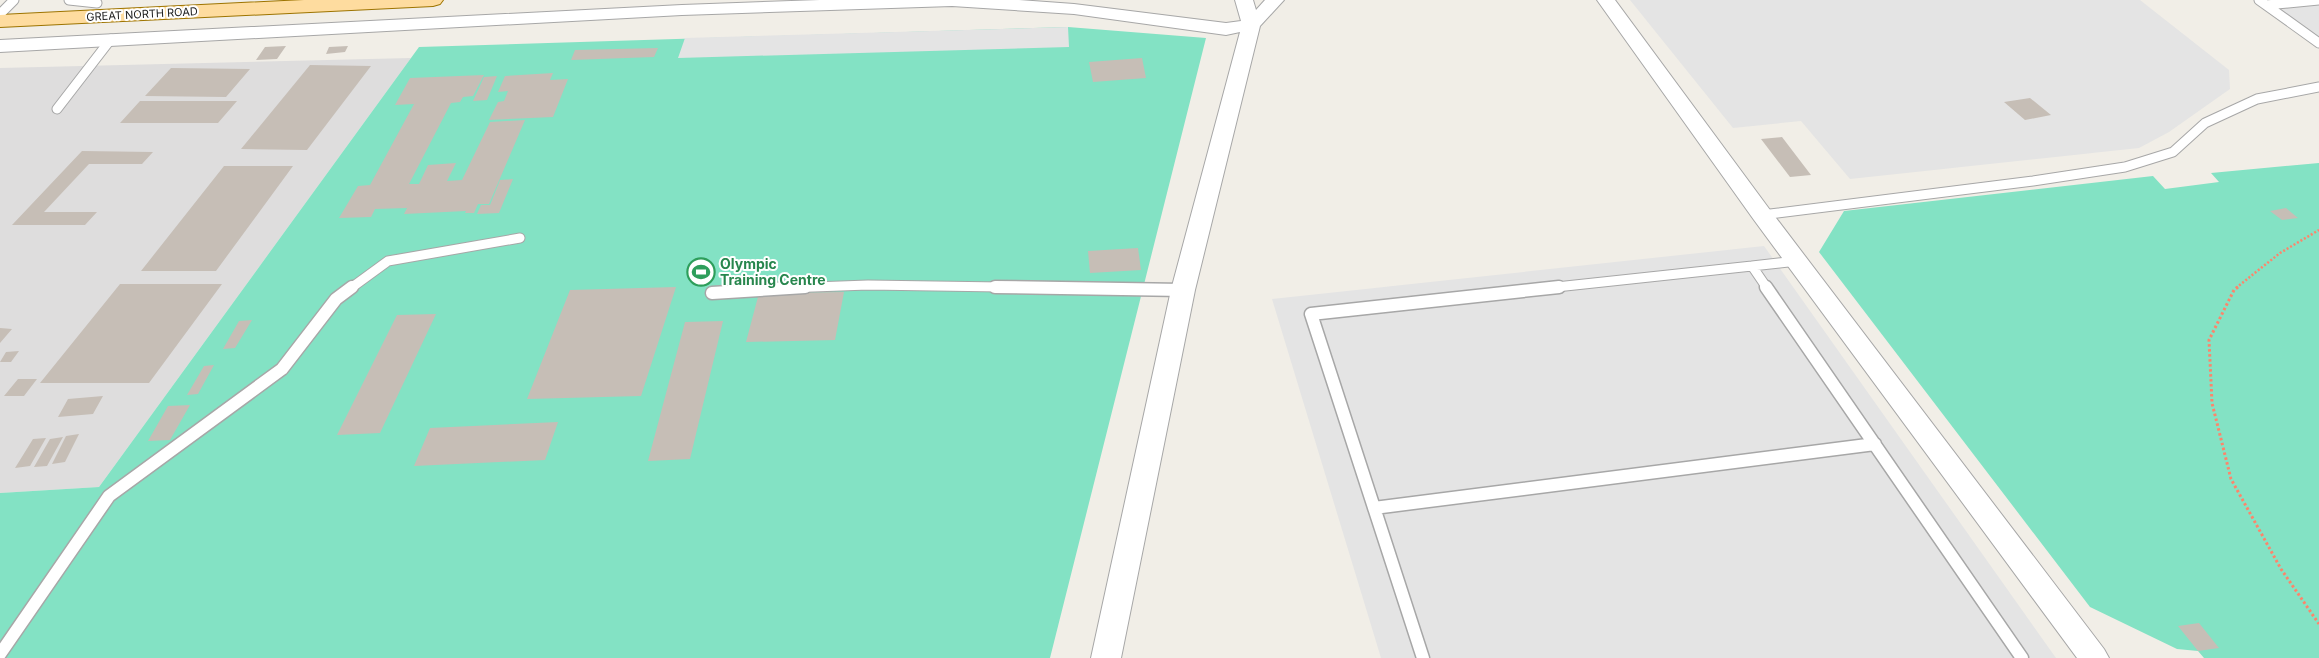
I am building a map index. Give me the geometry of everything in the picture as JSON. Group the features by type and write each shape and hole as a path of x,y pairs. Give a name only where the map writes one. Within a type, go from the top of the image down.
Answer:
{"main road":[{"name":"GREAT NORTH ROAD","path":"4,10 154,0"},
{"name":"GREAT NORTH ROAD","path":"4,10 433,0"}],"street":[{"path":"1244,0 1251,25"},
{"path":"1106,658 1183,290 1251,25 1275,0"},
{"path":"1606,0 1762,214 2094,658"},
{"path":"0,46 682,10 952,1 1074,9 1226,29 1251,25"}],"lane":[{"path":"69,0 97,3"},
{"path":"2262,2 2319,0"},
{"path":"2262,2 2319,43"},
{"path":"57,109 111,39"},
{"path":"1762,214 2034,181 2126,167 2173,152 2205,123 2257,99 2319,86"},
{"path":"0,654 109,496 282,369 336,299 388,260 520,238"},
{"path":"1423,658 1310,314 1797,261"},
{"path":"1752,266 2022,658"},
{"path":"712,293 868,285 1183,290"},
{"path":"1374,508 1874,444"}],"path":[{"path":"2319,230 2280,253 2234,290 2209,340 2212,403 2232,479 2281,569 2319,624"}],"shaded area":[{"path":"1630,0 2140,0 2229,70 2230,89 2169,132 2139,148 1850,179 1801,121 1733,128"},
{"path":"2263,0 2319,0 2319,40"},
{"path":"1068,27 1069,47 678,58 685,38"},
{"path":"411,58 99,487 0,493 0,68"},
{"path":"1764,246 2056,658 1381,658 1272,299"}],"green space":[{"name":"Olympic Training Centre","path":"1068,27 1206,38 1050,658 0,658 0,493 99,487 419,47"},
{"path":"2319,163 2319,658 2204,658 2198,651 2177,649 2090,607 1819,252 1844,211 2153,176 2165,189 2219,182 2211,173"}],"building":[{"path":"286,46 277,59 256,60 265,47"},
{"path":"348,46 345,52 326,54 329,47"},
{"path":"658,48 654,57 571,60 575,50"},
{"path":"1142,58 1146,78 1093,82 1089,62"},
{"path":"310,65 371,66 307,150 241,149"},
{"path":"171,68 250,69 226,97 145,96"},
{"path":"553,73 550,80 568,79 553,117 489,120 498,102 504,101 508,91 498,92 505,76"},
{"path":"484,75 473,96 463,97 460,102 451,103 409,184 419,184 428,165 456,163 447,181 462,180 490,122 525,120 489,204 478,204 474,213 465,213 466,211 404,214 407,208 375,209 371,217 339,218 358,186 370,185 414,104 395,105 410,78"},
{"path":"497,76 487,100 473,101 484,77"},
{"path":"2030,98 2051,115 2025,120 2004,102"},
{"path":"140,101 237,101 218,123 120,123"},
{"path":"1782,137 1811,175 1790,177 1761,139"},
{"path":"82,151 153,152 142,164 89,164 44,212 97,212 85,225 12,225"},
{"path":"224,166 293,166 216,271 141,271"},
{"path":"513,179 499,213 477,214 481,205 490,205 500,180"},
{"path":"2286,208 2298,218 2282,220 2270,211"},
{"path":"1138,248 1141,270 1090,273 1088,251"},
{"path":"120,284 222,284 149,383 40,383"},
{"path":"676,287 641,396 527,399 570,290"},
{"path":"844,292 835,340 746,342 759,293"},
{"path":"436,314 380,433 337,435 397,315"},
{"path":"252,320 235,348 223,349 239,321"},
{"path":"723,321 690,459 648,461 685,322"},
{"path":"0,328 12,329 0,343"},
{"path":"19,351 11,362 0,362 6,352"},
{"path":"214,365 198,394 187,395 204,366"},
{"path":"18,379 37,379 24,396 4,396"},
{"path":"103,396 93,414 58,417 68,399"},
{"path":"190,405 170,440 148,441 168,406"},
{"path":"558,422 545,460 414,466 430,428"},
{"path":"79,434 65,462 52,464 66,436"},
{"path":"63,437 47,466 34,467 50,439"},
{"path":"46,438 30,466 15,468 33,439"},
{"path":"2199,623 2219,648 2198,651 2178,626"}],"place":[{"name":"Olympic Training Centre","path":"701,272"}]}
